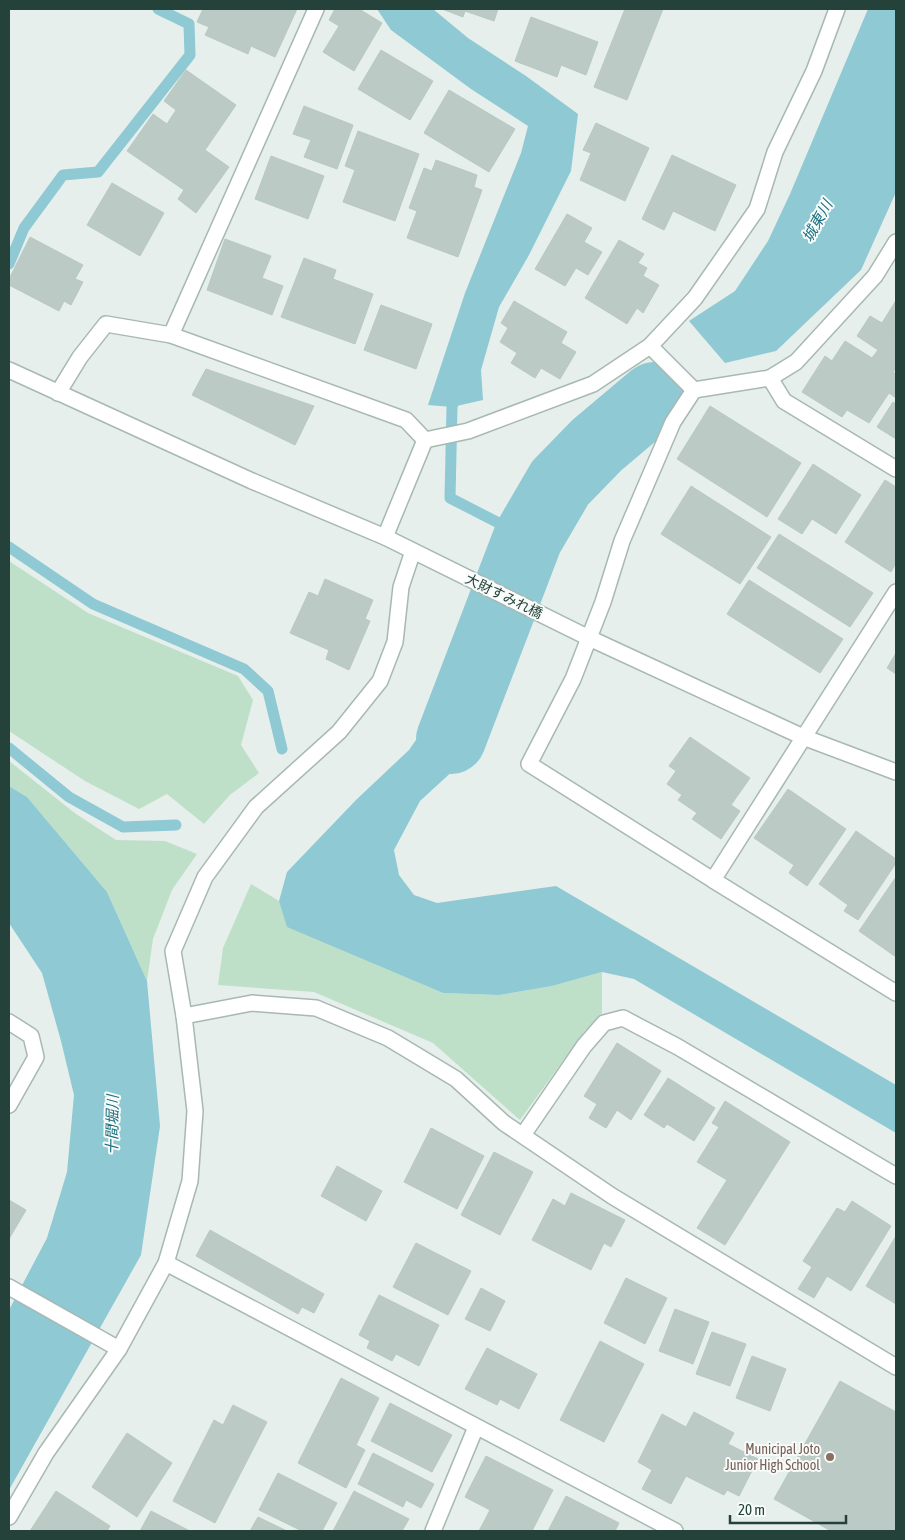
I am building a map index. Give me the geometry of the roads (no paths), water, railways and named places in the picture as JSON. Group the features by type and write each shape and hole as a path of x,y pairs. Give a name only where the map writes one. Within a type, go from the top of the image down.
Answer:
{"street":[{"path":"171,335 316,9"},
{"path":"58,393 80,357 106,324 171,335 406,420 431,438 468,431 593,384 650,346 694,298 757,209 775,152 814,70 837,9"},
{"path":"896,242 875,276 796,362 770,378 694,390 673,422 622,541 603,602 587,637 573,679 529,764 896,994"},
{"path":"650,346 694,390"},
{"name":"大財すみれ橋","path":"9,370 252,480 385,537 587,637 803,737 896,772"},
{"path":"770,378 784,401 896,469"},
{"path":"385,537 431,438"},
{"path":"9,1517 46,1453 119,1349 166,1263 190,1181 195,1111 184,1016 173,951 205,877 256,807 339,732 380,681 395,642 401,587 412,551"},
{"path":"713,880 896,592"},
{"path":"184,1016 252,1003 316,1008 388,1038 456,1079 504,1123 612,1196 896,1367"},
{"path":"523,1136 589,1040 604,1023 622,1018 678,1048 896,1176"},
{"path":"9,1022 32,1036 36,1057 9,1105"},
{"path":"166,1263 675,1531"},
{"path":"9,1287 119,1349"},
{"path":"433,1531 476,1427"}],"water":[{"path":"377,9 433,9 468,38 526,76 578,114 571,171 529,255 499,307 481,370 483,400 452,407 428,405 465,293 521,153 528,126 471,89 391,30"},
{"name":"城東川","path":"868,9 896,9 896,192 861,270 776,351 725,363 689,321 735,291 768,241 790,194"},
{"path":"467,642 497,655 478,707 468,757 420,801 394,850 399,875 414,895 437,903 556,886 896,1085 896,1133 634,979 602,972 552,986 499,995 443,993 287,927 279,901 287,872 356,800 409,750 445,698"},
{"name":"十間堀川","path":"9,786 27,797 107,892 147,981 160,1126 141,1255 9,1490 9,1310 47,1238 67,1172 74,1095 42,973 9,923"}],"waterway":[{"path":"9,264 24,228 63,175 98,172 190,55 189,24 158,9"},
{"path":"456,392 452,407 450,498 528,538"},
{"path":"451,739 528,538 560,483 597,445 654,397"},
{"path":"9,547 93,604 244,669 268,691 282,749"},
{"path":"9,748 69,797 123,827 176,825"}],"place":[{"name":"Municipal Joto Junior High School","path":"830,1457"}]}
